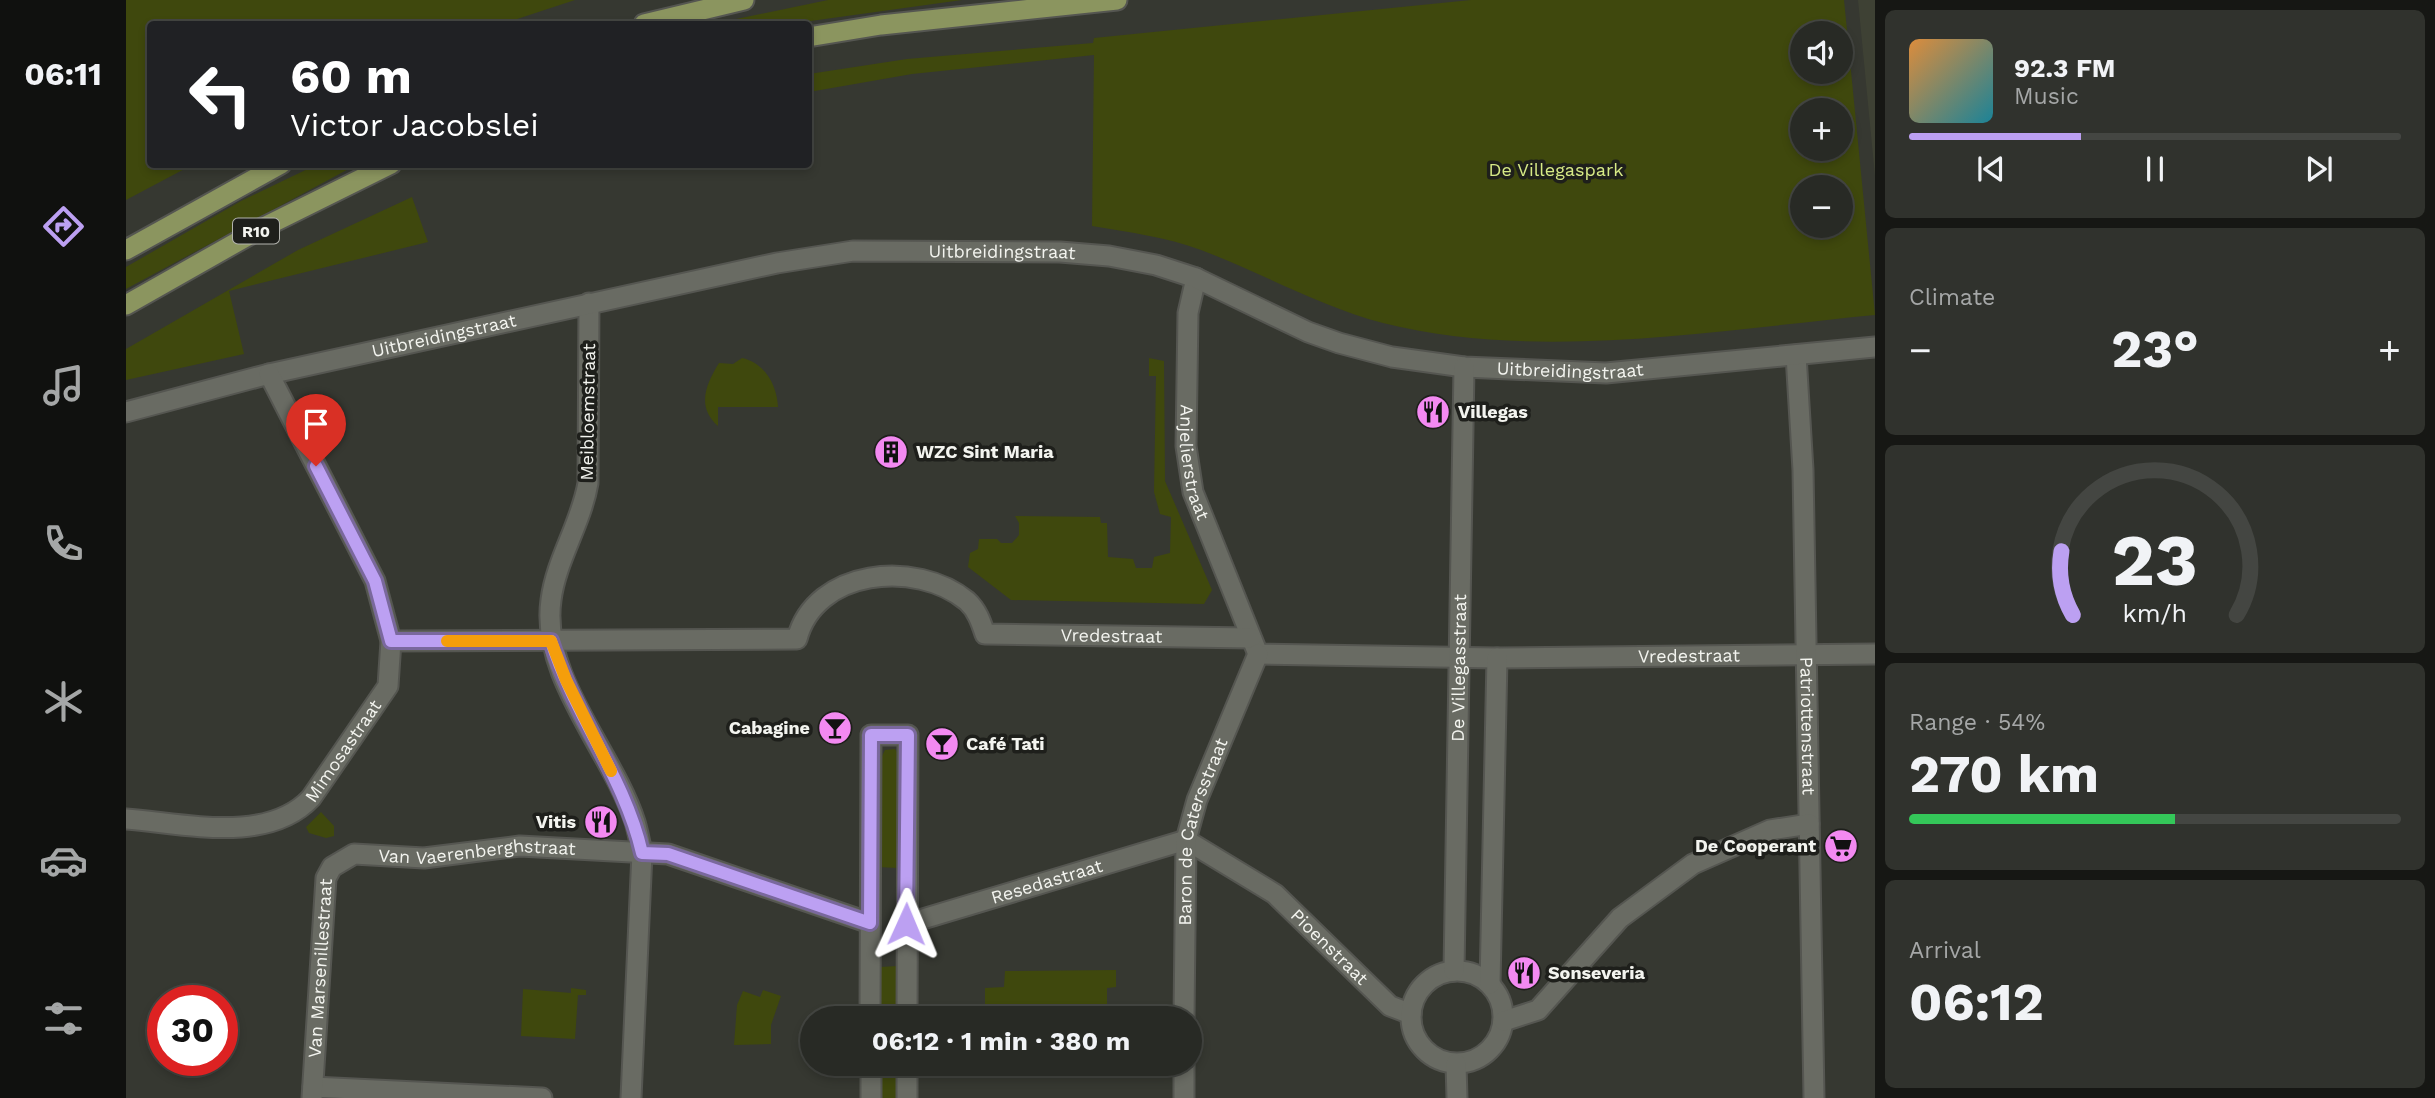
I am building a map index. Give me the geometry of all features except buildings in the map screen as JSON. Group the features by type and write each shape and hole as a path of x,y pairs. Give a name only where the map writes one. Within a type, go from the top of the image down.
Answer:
{"main road":[{"path":"656,21 744,0"},
{"path":"812,36 881,25 1116,0"},
{"name":"R10","path":"126,250 274,168"},
{"name":"R10","path":"126,305 260,229 383,168"}],"street":[{"name":"Uitbreidingstraat","path":"126,412 269,374 589,303 811,256 853,251 1060,252 1109,256 1156,265 1196,278 1308,332 1339,343 1392,357 1464,367 1606,373 1875,347"},
{"name":"Anjelierstraat","path":"1196,278 1188,313 1187,457 1193,492 1254,646"},
{"name":"Meibloemstraat","path":"551,641 551,599 583,513 588,483 589,303"},
{"name":"Patriottenstraat","path":"1796,355 1803,470 1814,1098"},
{"name":"De Villegasstraat","path":"1454,971 1462,657 1464,367"},
{"name":"Mimosastraat","path":"126,819 248,827 292,812 311,798 388,686 391,641 375,581 269,374"},
{"name":"Vredestraat","path":"391,641 797,639 802,621 816,602 827,594 839,586 866,578 888,577 929,582 949,589 969,603 985,634 1497,658 1875,654"},
{"path":"551,641 566,680 635,821 642,853 631,1098"},
{"name":"Baron de Catersstraat","path":"1184,1006 1186,840 1197,800 1254,646"},
{"name":"De Villegasstraat","path":"1497,658 1490,984 1501,1001 1503,1025"},
{"path":"870,1006 871,735 908,735 906,1006"},
{"path":"1490,984 1467,972 1454,971 1441,972 1430,980 1420,990 1411,1014 1412,1027 1423,1049 1433,1057 1456,1064 1485,1054 1496,1042 1503,1025 1538,1010 1620,918 1693,864 1770,830 1809,824"},
{"name":"Resedastraat","path":"906,924 1186,840"},
{"name":"Pioenstraat","path":"1186,840 1275,894 1391,1006 1411,1014"},
{"name":"Van Vaerenberghstraat","path":"354,854 424,858 520,846 668,854 870,923"},
{"name":"Van Marsenillestraat","path":"313,1093 326,878 340,861 354,854"},
{"path":"1456,1064 1457,1098"},
{"path":"871,1076 871,1098"},
{"path":"907,1076 907,1098"},
{"path":"1184,1076 1184,1098"},
{"path":"313,1093 542,1098"}],"shaded area":[{"path":"1858,0 1875,0 1875,176"}],"green space":[{"path":"126,0 575,0 511,21 147,21 147,168 186,168 126,200"},
{"path":"828,0 962,0 811,21 726,21"},
{"name":"De Villegaspark","path":"1471,0 1844,0 1846,21 1790,21 1790,84 1852,84 1875,315 1691,334 1565,342 1442,334 1383,323 1336,308 1188,245 1092,226 1094,55 912,74 812,91 812,74 907,59 1093,43 1094,38"},
{"path":"310,168 350,168 126,289 126,267 241,201"},
{"path":"412,197 428,242 229,291 244,354 126,380 126,349 298,250"},
{"path":"742,358 757,365 768,376 778,407 718,407 718,426 707,411 707,387 719,363 733,364"},
{"path":"1149,358 1164,361 1165,481 1212,590 1204,604 1011,600 968,567 970,553 978,549 979,539 997,539 1001,543 1012,543 1019,535 1019,523 1015,516 1100,517 1101,523 1107,523 1108,557 1133,559 1136,568 1152,568 1154,557 1170,553 1171,517 1160,514 1154,492 1156,376 1149,376"},
{"path":"895,749 900,757 897,868 878,867 881,758 885,750"},
{"path":"321,812 334,826 334,836 326,838 309,833 306,827"},
{"path":"898,966 898,1006 880,1006 880,967"},
{"path":"1116,970 1116,987 1107,988 1107,1004 985,1005 985,988 1004,987 1005,971"},
{"path":"571,988 586,990 586,995 578,995 575,1039 521,1036 523,989 571,993"},
{"path":"763,990 781,996 771,1025 771,1044 734,1045 737,1005 743,991 760,997"},
{"path":"880,1076 898,1076 898,1098 880,1098"}],"slow traffic":[{"path":"447,641 551,641 556,659 611,771"}],"place":[{"name":"Villegas","path":"1433,412"},
{"name":"WZC Sint Maria","path":"891,452"},
{"name":"Cabagine","path":"835,728"},
{"name":"Café Tati","path":"942,744"},
{"name":"Vitis","path":"601,822"},
{"name":"De Cooperant","path":"1841,846"},
{"name":"Sonseveria","path":"1524,973"}],"route":[{"path":"316,466 375,581 391,641 551,641 556,659 635,821 642,853 668,854 870,923 871,735 908,735 906,924"}]}
